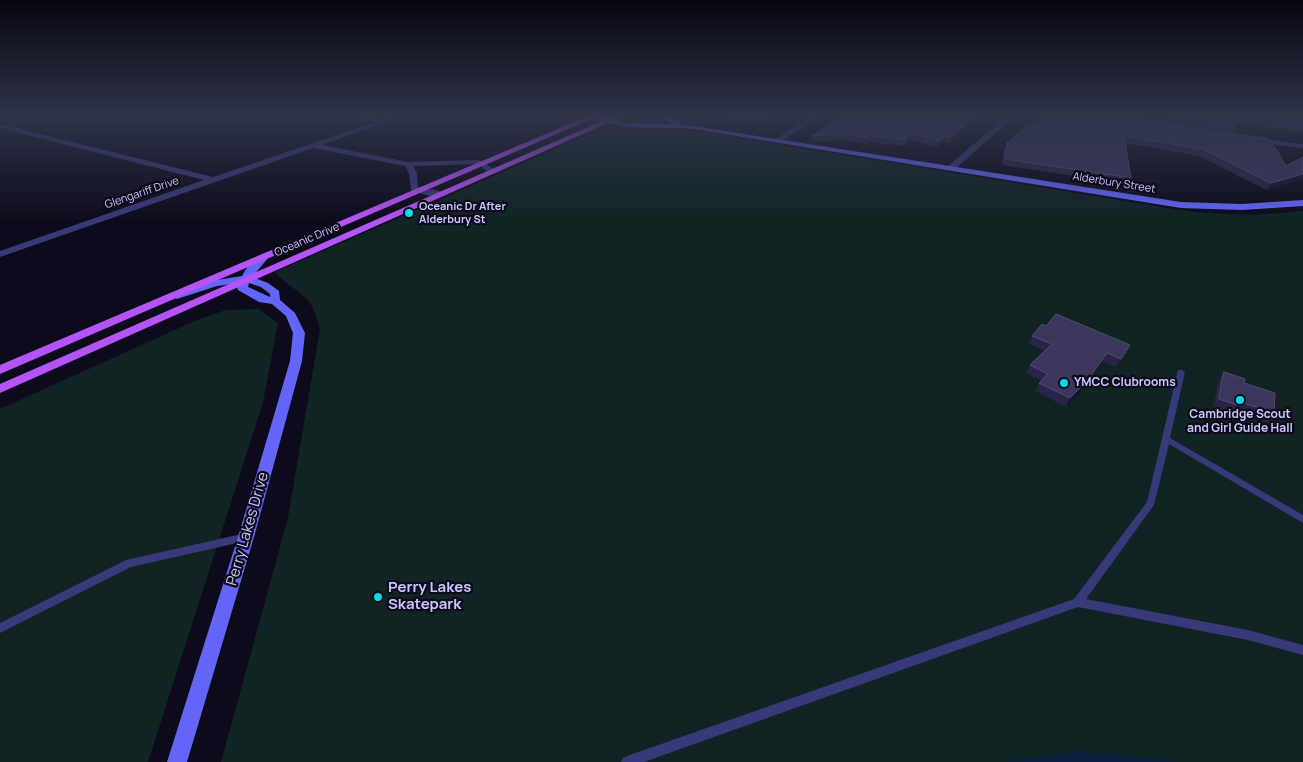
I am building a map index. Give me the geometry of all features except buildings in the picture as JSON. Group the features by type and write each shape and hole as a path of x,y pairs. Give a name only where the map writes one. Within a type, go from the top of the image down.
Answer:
{"main road":[{"name":"Oceanic Drive","path":"0,370 518,150"},
{"name":"Oceanic Drive","path":"0,389 545,150"}],"street":[{"path":"93,150 214,180"},
{"name":"Glengariff Drive","path":"0,254 302,150"},
{"path":"331,150 408,164 480,162 494,172"},
{"name":"Alderbury Street","path":"836,150 1181,204 1260,207 1303,203"},
{"path":"951,168 973,150"},
{"path":"408,164 413,173 414,186 422,191 444,194"},
{"path":"0,246 13,250"},
{"path":"160,302 216,283 247,280 249,272 264,257"},
{"name":"Perry Lakes Drive","path":"177,762 246,537 296,360 299,332 291,315 275,301 263,300 242,288 247,280"}],"lane":[{"path":"1078,602 1151,503 1181,372"},
{"path":"1166,439 1303,519"},
{"path":"0,628 129,563 246,537"},
{"path":"627,762 1078,602 1248,635 1303,650"}],"green space":[{"path":"554,150 809,150 1187,211 1274,214 1303,211 1303,762 221,762 288,518 320,329 313,309 307,299 275,272"},
{"path":"259,309 278,323 263,402 148,762 0,762 0,409 197,320 226,310"}],"water":[{"path":"1076,751 1161,759 1175,762 1001,762"}],"place":[{"name":"Oceanic Dr After Alderbury St","path":"409,213"},
{"name":"YMCC Clubrooms","path":"1064,383"},
{"name":"Cambridge Scout and Girl Guide Hall","path":"1240,400"},
{"name":"Perry Lakes Skatepark","path":"378,597"}]}
